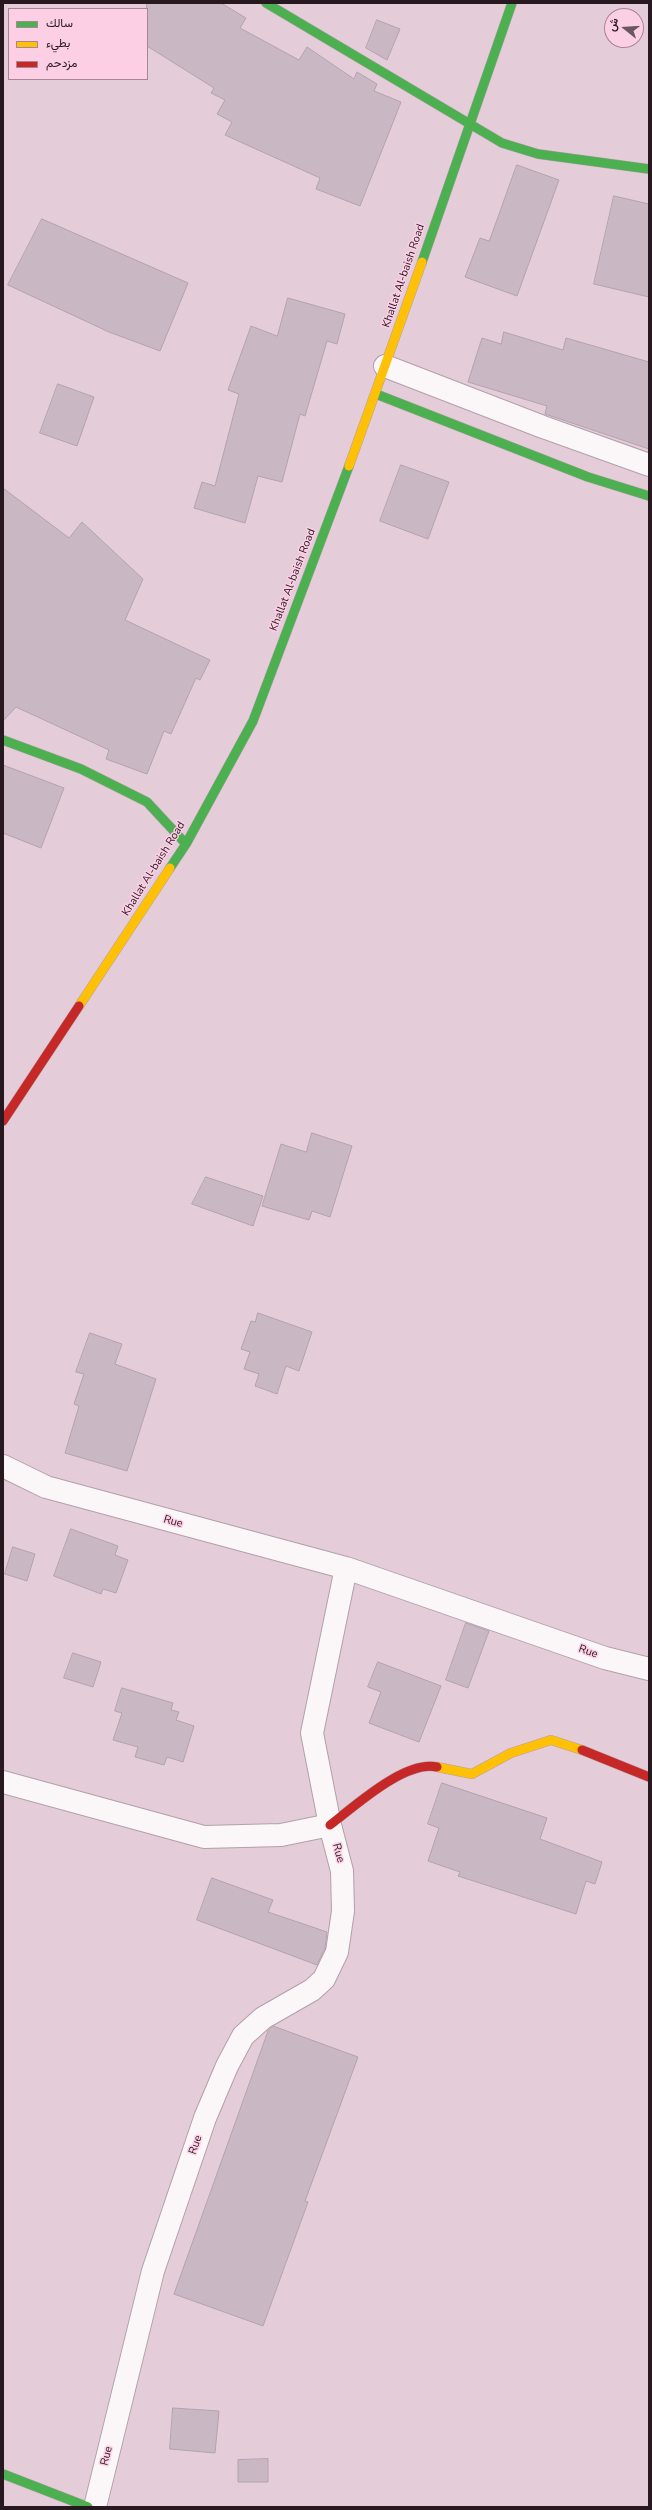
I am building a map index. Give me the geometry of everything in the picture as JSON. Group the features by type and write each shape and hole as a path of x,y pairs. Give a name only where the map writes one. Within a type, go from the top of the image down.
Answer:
{"street":[{"path":"266,3 502,143 538,154 649,169"},
{"name":"Khallat Al-baish Road","path":"3,1121 186,844 253,721 376,394 512,3"},
{"path":"385,366 543,427 649,465"},
{"path":"376,394 588,477 649,496"},
{"path":"3,740 81,769 147,802 186,844"},
{"name":"Rue","path":"3,1466 46,1487 346,1568 605,1658 649,1668"},
{"name":"Rue","path":"95,2507 153,2271 205,2118 227,2066 243,2036 263,2018 312,1990 324,1979 337,1952 343,1911 342,1871 330,1826 312,1733 346,1568"},
{"path":"3,1782 204,1837 281,1835 330,1826 374,1792 410,1770 434,1766 472,1774 511,1753 551,1740 600,1756 649,1777"},
{"path":"3,2474 88,2507"}],"building":[{"path":"147,3 221,3 246,18 240,28 299,60 307,47 354,79 357,72 377,84 374,91 401,102 360,206 316,189 320,178 225,135 232,122 217,114 225,100 211,93 214,88 148,47"},
{"path":"377,20 400,29 387,60 366,48"},
{"path":"517,165 559,180 517,296 465,277 480,238 489,241"},
{"path":"614,196 649,204 649,297 594,284"},
{"path":"42,219 188,283 160,351 109,332 8,285"},
{"path":"288,298 345,314 337,344 327,341 305,416 300,414 282,482 258,476 245,523 194,508 202,482 215,486 239,394 228,390 251,326 277,336"},
{"path":"504,332 563,350 566,338 649,362 649,449 545,414 547,406 468,382 482,338 501,344"},
{"path":"58,384 94,397 77,446 40,433"},
{"path":"401,465 449,482 428,539 380,521"},
{"path":"3,488 69,538 82,522 143,579 125,620 210,660 200,680 196,678 171,734 164,731 147,774 106,759 109,750 16,707 3,721"},
{"path":"3,765 64,788 41,848 3,833"},
{"path":"312,1133 352,1146 330,1217 312,1211 309,1220 262,1206 281,1144 306,1152"},
{"path":"206,1177 263,1196 253,1226 192,1204"},
{"path":"258,1313 312,1332 299,1371 286,1366 277,1394 255,1386 259,1374 244,1369 250,1352 241,1349 251,1321 255,1322"},
{"path":"90,1333 122,1344 115,1364 156,1379 127,1471 65,1453 79,1406 74,1404 84,1374 76,1372"},
{"path":"71,1529 118,1546 115,1555 128,1560 116,1593 103,1589 101,1594 54,1576"},
{"path":"13,1547 35,1554 27,1581 5,1574"},
{"path":"466,1623 489,1631 468,1688 446,1680"},
{"path":"73,1653 101,1662 93,1687 64,1678"},
{"path":"378,1662 441,1686 419,1742 369,1723 381,1692 368,1687"},
{"path":"122,1688 173,1703 171,1710 179,1712 176,1720 194,1726 183,1762 167,1757 164,1765 135,1757 138,1747 113,1740 122,1713 115,1711"},
{"path":"442,1783 547,1818 540,1839 602,1862 595,1884 586,1881 576,1914 458,1876 460,1872 428,1861 439,1828 428,1824"},
{"path":"212,1878 273,1900 268,1912 327,1932 325,1948 317,1965 197,1920"},
{"path":"273,2026 358,2057 305,2201 308,2202 263,2326 174,2294 268,2031"},
{"path":"173,2408 219,2411 215,2453 170,2449"},
{"path":"268,2459 268,2482 238,2482 238,2460"}],"traffic: fast":[{"path":"266,3 502,143 538,154 649,169"},
{"path":"422,262 512,3"},
{"path":"376,394 588,477 649,496"},
{"path":"170,868 186,844 253,721 349,466"},
{"path":"3,740 81,769 147,802 186,844"},
{"path":"3,2474 88,2507"}],"traffic: slow":[{"path":"349,466 422,262"},
{"path":"79,1006 170,868"},
{"path":"437,1767 472,1774 511,1753 551,1740 582,1750"}],"traffic: jam":[{"path":"3,1121 79,1006"},
{"path":"582,1750 649,1777"},
{"path":"330,1825 366,1796 396,1777 410,1770 424,1767 437,1767"}]}
